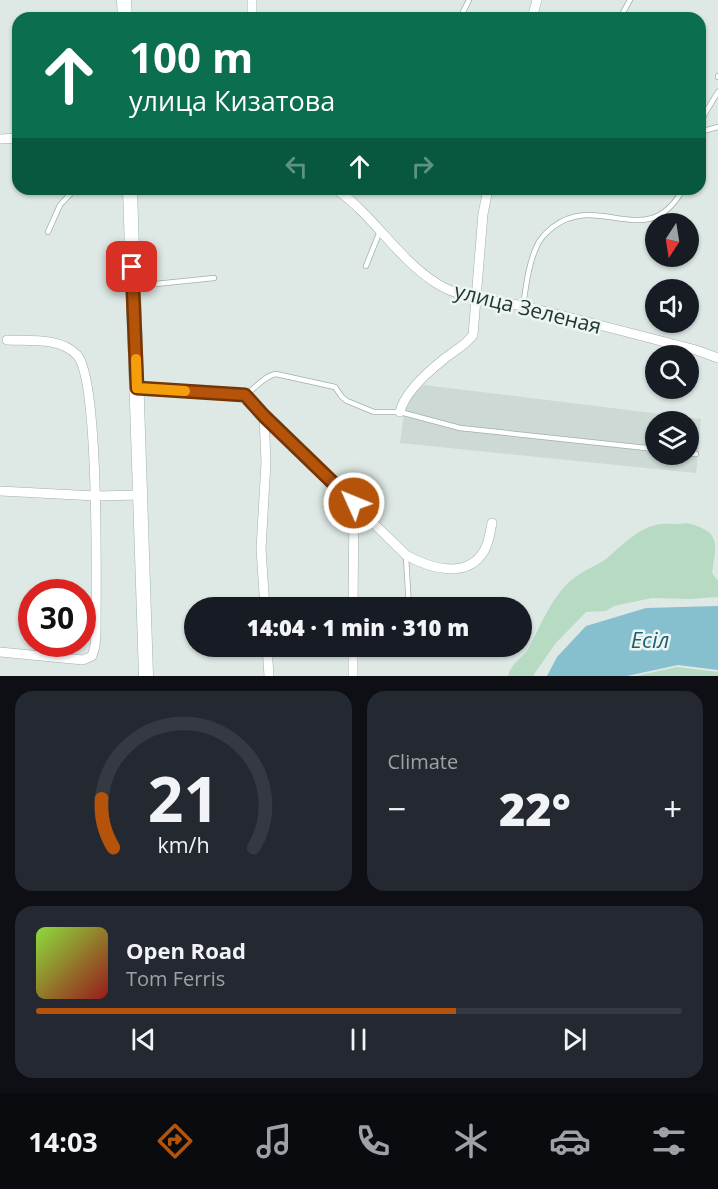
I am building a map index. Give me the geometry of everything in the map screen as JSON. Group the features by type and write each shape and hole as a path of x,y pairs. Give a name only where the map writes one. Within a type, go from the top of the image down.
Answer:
{"main road":[{"path":"130,195 146,676"}],"street":[{"name":"улица Зеленая","path":"346,195 423,274 451,290 696,350 718,358"},
{"path":"400,412 405,396 473,335 483,214 487,195"},
{"path":"0,652 83,660 92,656 96,634 96,496 88,385 82,363 72,351 56,343 7,340"},
{"path":"137,388 245,395 406,555 433,567 451,569 471,564 484,551 492,523"},
{"path":"264,416 266,462 261,549 264,597"},
{"path":"0,491 96,496 141,495"},
{"path":"353,597 354,503"},
{"path":"268,657 269,676"},
{"path":"352,676 353,657"}],"lane":[{"path":"706,112 718,92"},
{"path":"48,232 60,205 69,195"},
{"path":"523,306 530,265 536,246 545,233 559,222 574,216 590,214 633,221 650,220 676,203 680,195"},
{"path":"366,266 380,231"},
{"path":"133,287 214,278"},
{"path":"245,395 271,375 276,374 335,387 347,402 374,412 400,412 460,428 645,448"},
{"path":"406,555 408,597"}],"shaded area":[{"path":"424,385 645,412 645,465 697,465 696,473 400,443 405,405 409,397"}],"green space":[{"path":"687,523 705,529 713,538 715,552 712,573 718,581 718,597 652,598 614,606 606,611 586,612 555,644 533,676 508,676 513,665 521,657 532,657 532,641 553,602 566,585 606,559 644,529 660,524"},
{"path":"677,667 718,672 718,676 636,676"}],"water":[{"name":"Есіл","path":"718,606 718,670 678,665 627,676 547,676 557,657 586,626 646,608"}],"slow traffic":[{"path":"136,359 137,388 185,391"}],"route":[{"path":"132,267 137,388 245,395 354,503"}]}
